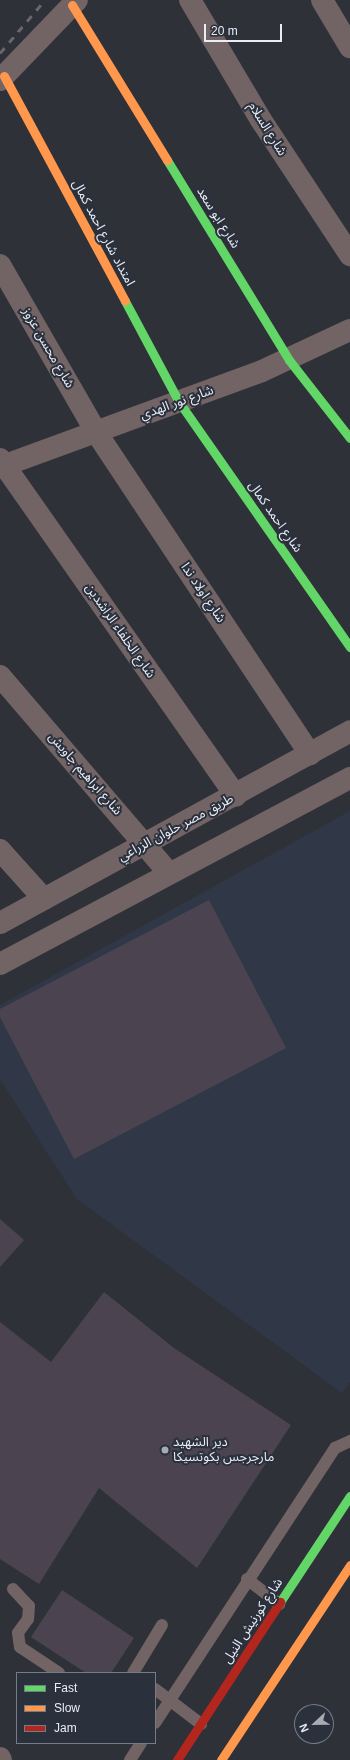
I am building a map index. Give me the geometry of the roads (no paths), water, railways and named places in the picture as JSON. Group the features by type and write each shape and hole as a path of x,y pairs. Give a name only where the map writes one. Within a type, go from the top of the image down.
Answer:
{"main road":[{"name":"شارع ابو سعد","path":"74,3 290,360 350,438"},
{"name":"امتداد شارع احمد كمال","path":"2,78 179,402"},
{"name":"شارع احمد كمال","path":"179,402 350,647"},
{"name":"شارع كورنيش النيل","path":"177,1760 350,1496"},
{"path":"221,1760 350,1565"}],"street":[{"name":"شارع السلام","path":"190,0 261,120 350,255"},
{"path":"322,0 350,47"},
{"path":"2,78 74,3"},
{"name":"شارع محسن عزوز","path":"0,265 96,432"},
{"name":"شارع نور الهدي","path":"1,464 96,432 290,360 350,330"},
{"name":"شارع اولاد ندا","path":"96,432 310,754"},
{"name":"شارع الخلفاء الراشدين","path":"1,464 236,796"},
{"name":"شارع ابراهيم جاويش","path":"0,676 169,873"},
{"name":"طريق مصر حلوان الزراعي","path":"0,923 236,796 350,731"},
{"path":"0,964 350,778"},
{"path":"0,850 44,899"}],"lane":[{"path":"156,1722 171,1701 247,1580 335,1448 350,1440"},
{"path":"247,1580 280,1604"},
{"path":"13,1589 29,1606 28,1619 18,1634 20,1647 58,1672"},
{"path":"135,1672 162,1625"},
{"path":"156,1690 201,1724"},
{"path":"130,1760 140,1744"}],"railway":[{"path":"0,53 45,0"}],"place":[{"name":"دير الشهيد مارجرجس بكوتسيكا","path":"165,1450"}]}
